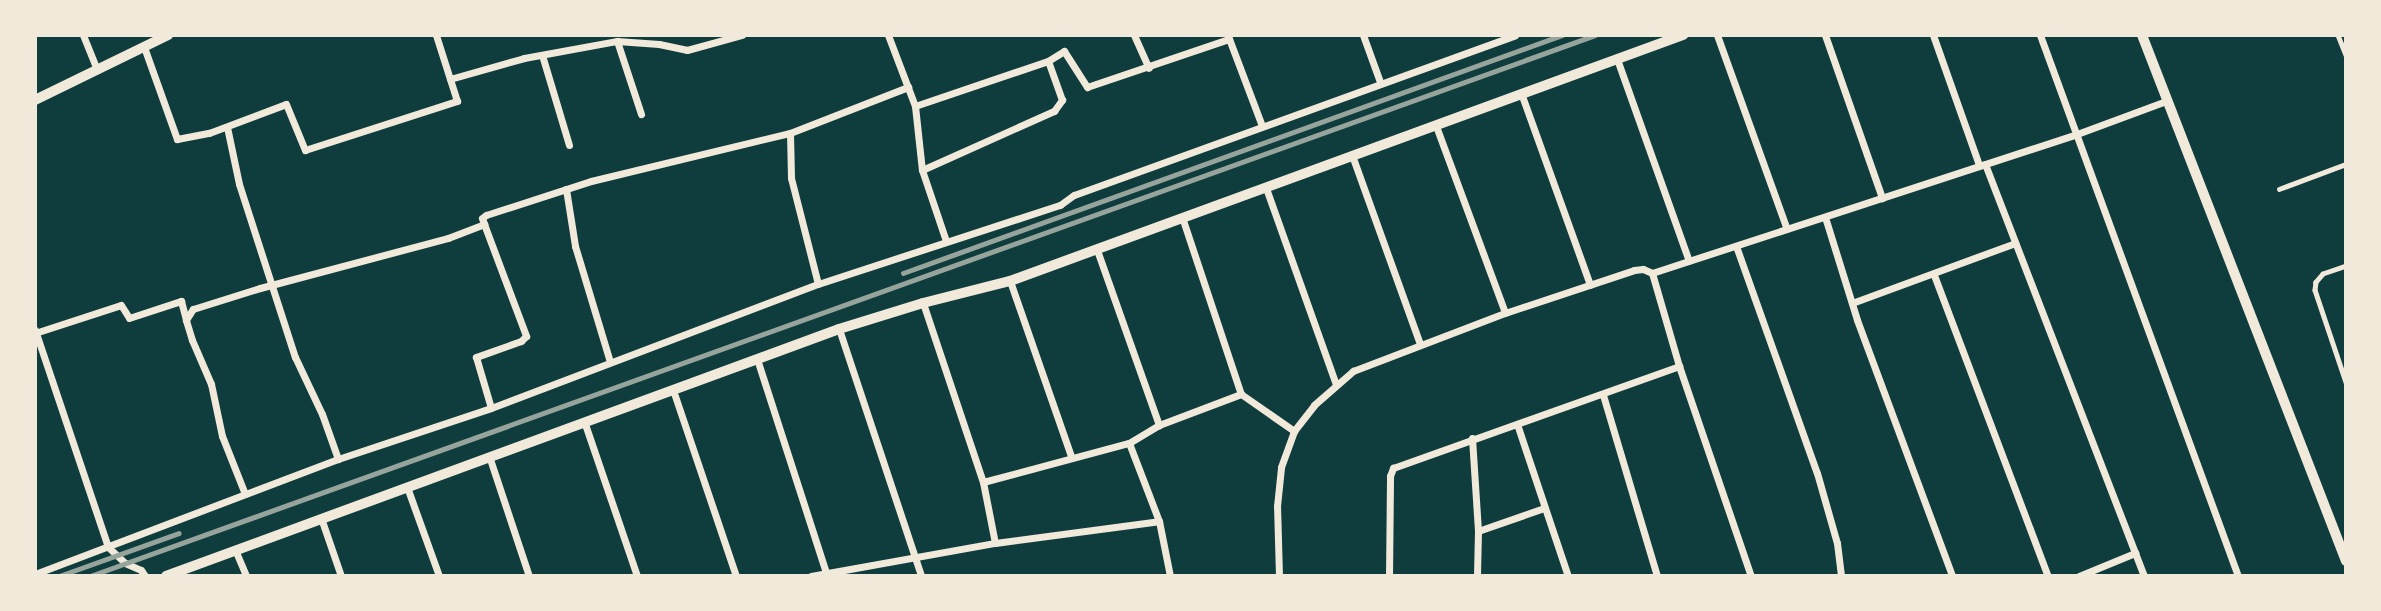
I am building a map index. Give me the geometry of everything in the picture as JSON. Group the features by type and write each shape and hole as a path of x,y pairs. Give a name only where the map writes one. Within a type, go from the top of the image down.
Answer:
{"street":[{"path":"83,35 97,71"},
{"path":"35,100 169,35"},
{"path":"144,47 177,139 190,139 286,104 304,149 457,101 436,35"},
{"path":"450,79 541,55 617,41 692,50 742,35"},
{"path":"888,35 915,106 922,170 946,241"},
{"path":"1135,35 1149,68"},
{"path":"1363,35 1380,82"},
{"path":"35,574 338,458 491,408 818,284 1060,205 1074,195 1515,35"},
{"path":"166,576 839,329 923,303 1010,281 1353,158 1521,92 1683,35"},
{"path":"1717,35 1787,229"},
{"path":"1825,35 1882,198"},
{"path":"1933,35 2144,576"},
{"path":"2040,35 2238,576"},
{"path":"2142,35 2165,101 2346,561"},
{"path":"915,106 1048,61 1064,51 1068,53 1087,87 1149,68 1228,37 1262,126"},
{"path":"617,41 641,114"},
{"path":"541,55 569,145"},
{"path":"1617,59 1689,261"},
{"path":"922,170 1054,111 1062,100 1048,61"},
{"path":"491,408 476,358 521,341 526,336 484,224 482,218 485,215 566,189 790,133 908,87"},
{"path":"1521,92 1590,285"},
{"path":"1279,576 1277,506 1281,467 1294,431 1314,405 1353,371 1505,313 1639,269 1652,273 2077,134 2165,101"},
{"path":"1436,126 1505,313"},
{"path":"227,127 239,184 295,357 322,414 338,458"},
{"path":"790,133 791,178 818,284"},
{"path":"1353,158 1420,344"},
{"path":"1266,188 1336,385"},
{"path":"566,189 575,246 610,362"},
{"path":"1825,217 1852,303 1952,576"},
{"path":"1182,220 1241,394 1294,431"},
{"path":"186,320 194,308 448,238 484,224"},
{"path":"1852,303 2015,243"},
{"path":"1736,246 1817,474 1837,543 1842,576"},
{"path":"1097,250 1159,425"},
{"path":"1652,273 1679,366 1751,576"},
{"path":"1934,275 2048,576"},
{"path":"1010,281 1071,456"},
{"path":"145,576 141,570 125,564 108,547 36,332 121,305 129,318 181,302 211,384 222,436 245,495"},
{"path":"923,303 983,482 995,543"},
{"path":"839,329 918,559 921,576"},
{"path":"757,359 826,573"},
{"path":"1389,576 1391,471 1396,466 1679,366"},
{"path":"673,390 736,576"},
{"path":"983,482 1071,456 1129,443 1159,425 1241,394"},
{"path":"1602,395 1657,576"},
{"path":"585,424 637,576"},
{"path":"1517,424 1568,576"},
{"path":"1472,438 1478,531 1477,576"},
{"path":"1129,443 1159,521 1170,576"},
{"path":"490,459 529,576"},
{"path":"407,487 439,576"},
{"path":"1478,531 1544,508"},
{"path":"321,518 341,576"},
{"path":"811,576 918,559 995,543 1159,521"},
{"path":"236,552 246,576"},
{"path":"2079,576 2135,553"}],"lane":[{"path":"2338,35 2346,55"},
{"path":"2279,189 2346,164"},
{"path":"2346,266 2323,274 2316,282 2315,290 2346,382"}],"railway":[{"path":"903,273 1562,35"},
{"path":"90,576 1595,35"},
{"path":"59,576 179,533"}]}
